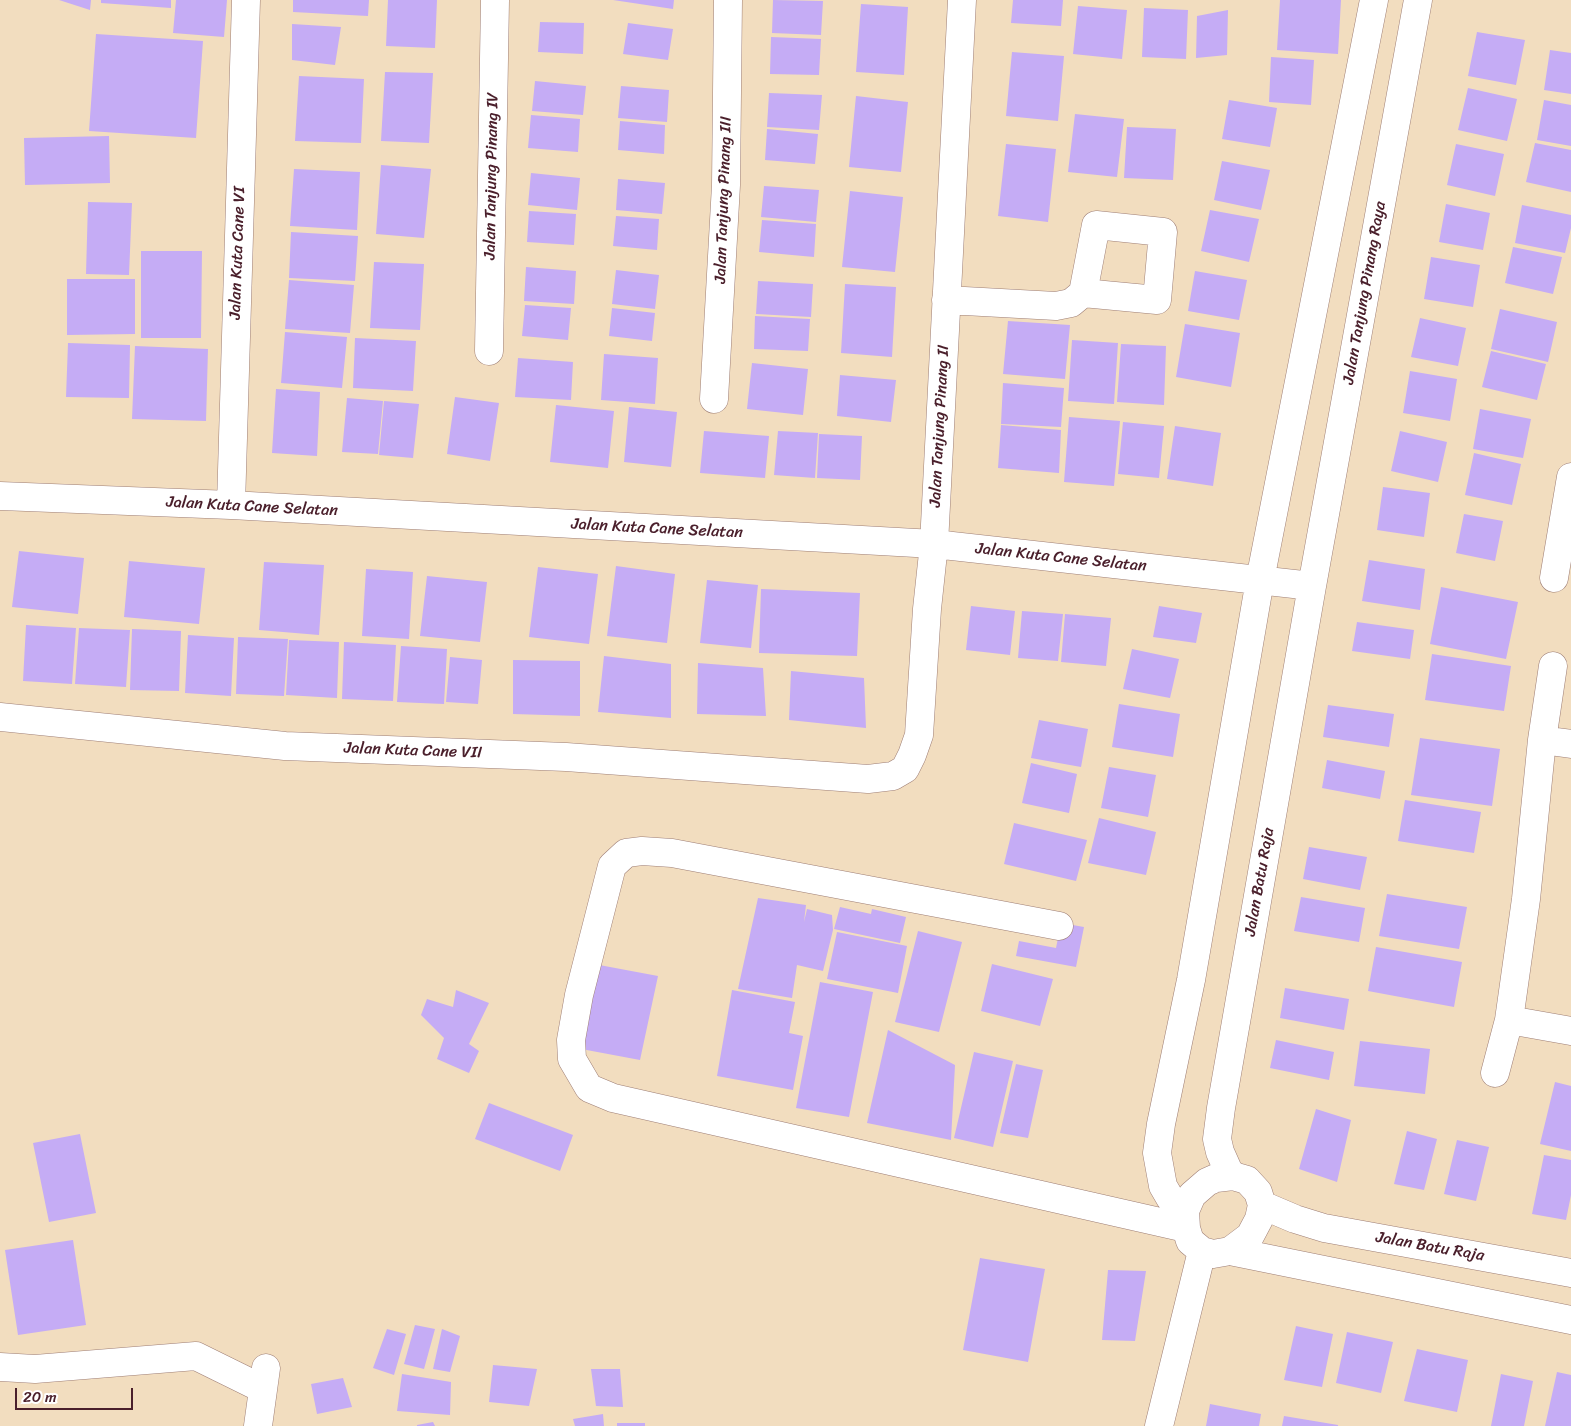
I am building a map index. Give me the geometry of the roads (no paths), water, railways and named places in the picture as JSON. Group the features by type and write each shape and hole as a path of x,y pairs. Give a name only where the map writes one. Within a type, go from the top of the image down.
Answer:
{"street":[{"name":"Jalan Kuta Cane VI","path":"231,505 246,0"},
{"name":"Jalan Tanjung Pinang IV","path":"489,351 495,0"},
{"name":"Jalan Tanjung Pinang III","path":"714,399 726,185 728,0"},
{"name":"Jalan Tanjung Pinang II","path":"827,777 868,779 893,776 905,769 919,735 927,609 934,544 962,0"},
{"path":"1186,1219 1170,1198 1164,1186 1157,1153 1161,1124 1191,980 1260,580 1305,342 1374,0"},
{"name":"Jalan Tanjung Pinang Raya","path":"1312,586 1418,0"},
{"path":"946,300 1056,306 1071,303 1083,293"},
{"path":"1554,578 1571,477"},
{"name":"Jalan Kuta Cane Selatan","path":"0,496 231,505 934,544 1312,586"},
{"name":"Jalan Batu Raja","path":"1232,1176 1220,1152 1217,1139 1221,1108 1312,586"},
{"path":"1494,1073 1509,1020 1526,899 1542,740 1553,666"},
{"name":"Jalan Kuta Cane VII","path":"0,717 285,746 566,757 827,777"},
{"path":"1542,740 1571,744"},
{"path":"1059,926 672,853 642,851 626,853 612,866 579,995 571,1040 572,1059 589,1088 613,1098 1186,1219"},
{"path":"1509,1020 1571,1031"},
{"path":"1230,1251 1250,1236 1259,1219 1262,1204 1258,1192 1248,1180 1232,1176 1216,1178 1207,1182 1192,1195 1186,1219 1190,1241 1202,1251 1213,1254 1230,1251 1571,1320"},
{"name":"Jalan Batu Raja","path":"1262,1204 1294,1219 1324,1228 1571,1273"},
{"path":"1159,1426 1202,1251"},
{"path":"0,1367 35,1369 196,1356 264,1379 258,1426"}]}
